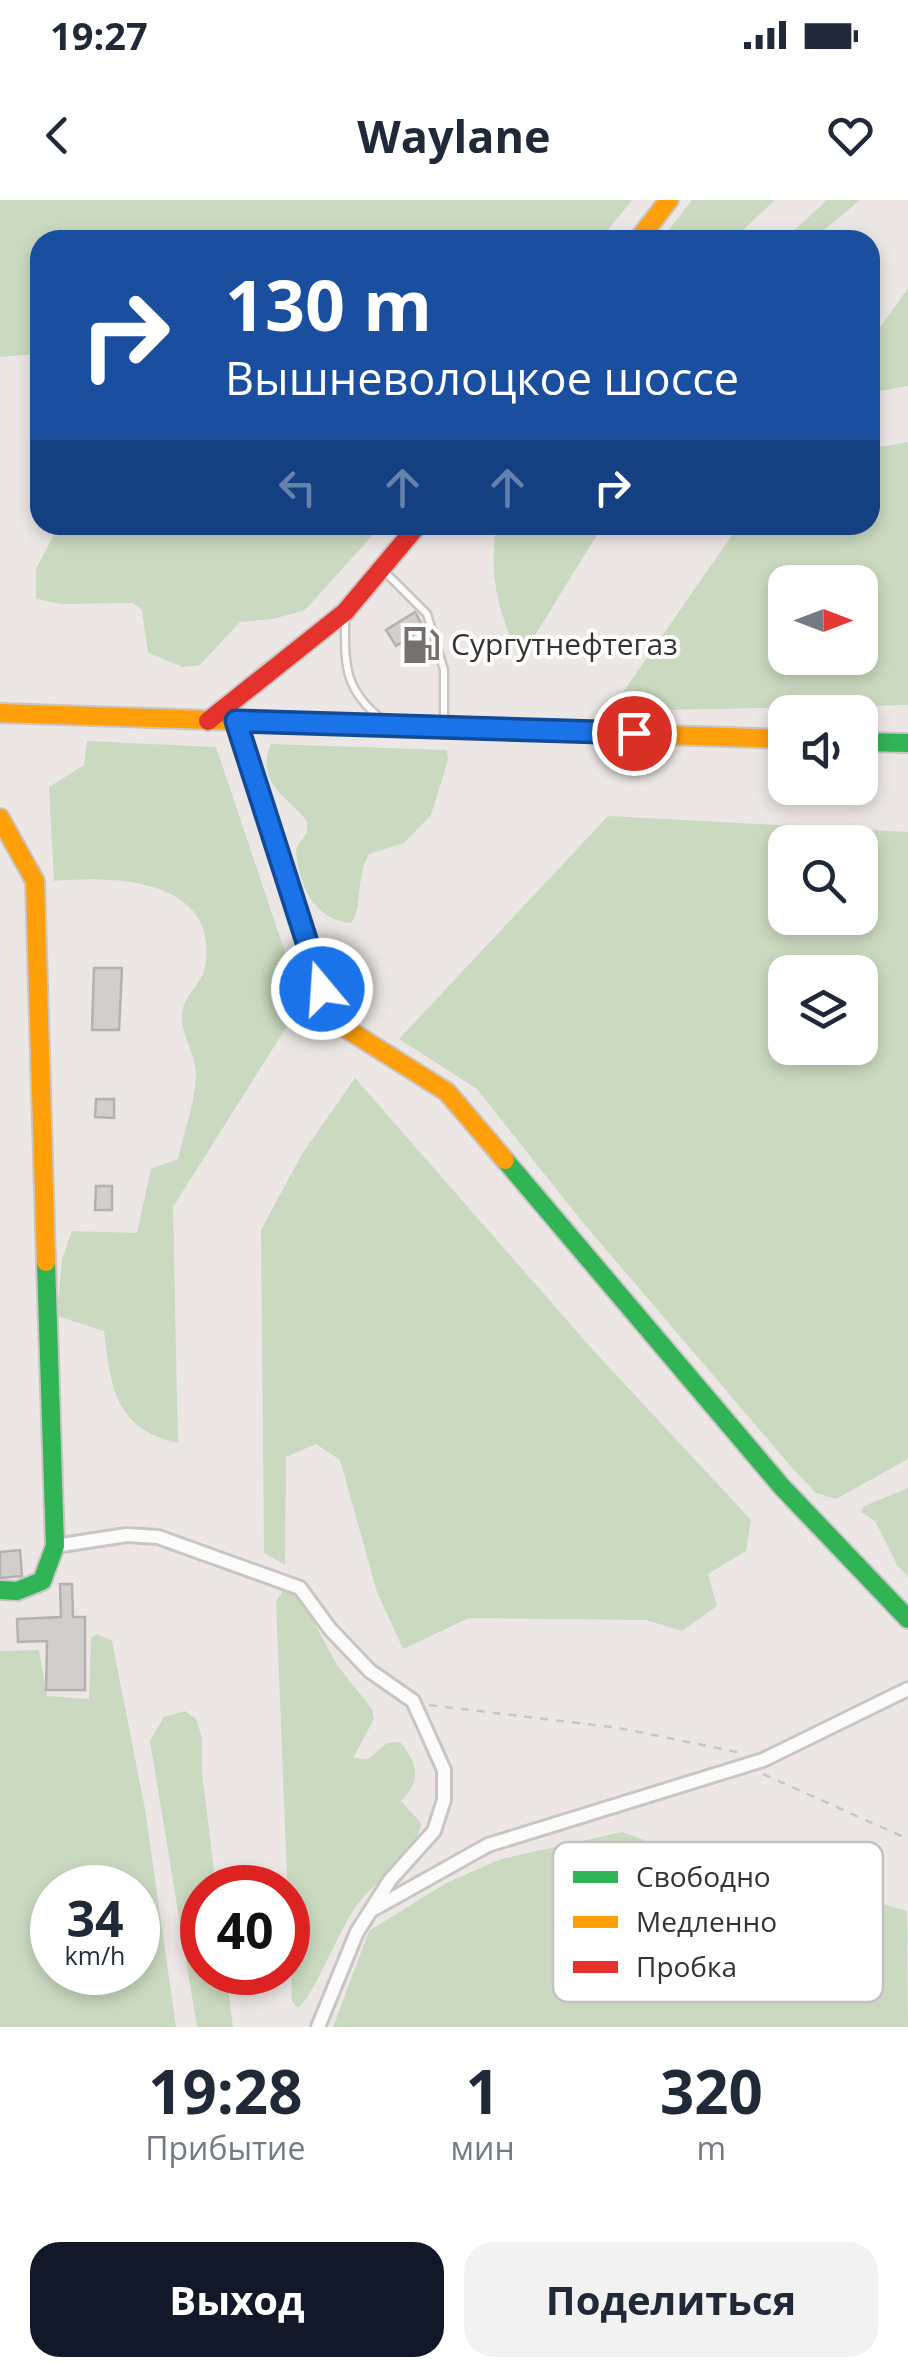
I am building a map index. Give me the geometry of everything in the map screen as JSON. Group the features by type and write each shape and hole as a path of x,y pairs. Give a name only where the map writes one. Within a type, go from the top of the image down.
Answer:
{"street":[{"path":"646,230 669,200"},
{"path":"208,721 345,612 410,535"},
{"path":"0,712 768,738"},
{"path":"236,721 322,989 342,1026 447,1092 782,1487 908,1619"},
{"path":"878,743 908,744"},
{"path":"0,818 35,881 55,1546 42,1581 17,1590 0,1590"},
{"path":"55,1546 142,1535 179,1543 300,1588 330,1630 370,1671 413,1701 444,1770 444,1800 434,1831 390,1880 357,1932 318,2027"},
{"path":"370,1910 488,1844 763,1760 908,1688"}],"lane":[{"path":"382,569 427,614 444,670 444,725"},
{"path":"345,612 345,656 352,687 358,698 388,723"}],"path":[{"path":"413,1701 455,1710 619,1728 763,1760"},
{"path":"744,1765 908,1839"}],"green space":[{"path":"0,200 632,200 608,230 30,230 30,354 0,357"},
{"path":"692,200 775,200 743,230 669,230"},
{"path":"827,200 860,200 824,230 795,230"},
{"path":"908,288 908,386 880,391 880,328"},
{"path":"908,442 908,705 878,706 878,695 768,695 768,708 610,711 732,535 880,535 880,447"},
{"path":"54,535 373,535 305,610 273,619 240,622 200,665 183,667 148,653 142,610 133,603 61,604 36,599 36,569"},
{"path":"495,535 597,535 524,653 517,652 504,621 494,559"},
{"path":"87,741 216,747 291,970 295,996 289,1023 173,1207 178,1443 140,1427 128,1416 114,1387 104,1331 57,1316 62,1259 72,1231 137,1233 151,1169 178,1159 196,1076 183,1025 183,1008 205,968 206,938 197,916 181,900 133,882 54,881 49,787 84,765"},
{"path":"271,744 447,750 448,760 431,815 404,843 369,854 351,923 327,915 304,887 296,849 307,832 307,822 271,781 267,758"},
{"path":"608,816 777,825 768,825 768,935 878,935 878,830 908,832 908,1459 836,1499 816,1493 580,1219 477,1089 399,1039"},
{"path":"355,1078 593,1350 751,1520 746,1551 708,1574 717,1606 682,1631 646,1620 469,1618 403,1649 377,1592 340,1460 316,1444 286,1457 285,1565 264,1553 261,1230 302,1154"},
{"path":"908,1488 908,1577 897,1565 875,1521 861,1512 864,1506"},
{"path":"284,1589 291,1589 302,1600 337,1665 372,1709 374,1719 353,1758 368,1759 387,1743 400,1742 411,1758 414,1780 401,1801 421,1823 413,1844 352,1912 310,1992 310,1865 287,1865 276,1602"},
{"path":"97,1634 112,1641 153,1865 30,1865 30,1995 160,1995 160,1914 176,2027 0,2027 0,1651 39,1650 47,1696 89,1699 91,1638"},
{"path":"185,1711 196,1719 202,1737 202,1773 213,1865 180,1865 180,1924 150,1741 164,1717"},
{"path":"622,1832 650,1842 577,1842"},
{"path":"553,1847 553,2002 883,2002 883,1904 907,1911 908,2027 333,2027 369,1931 446,1883 501,1859"},
{"path":"192,1995 229,1995 233,2027 197,2027"},
{"path":"292,1995 308,1995 298,2008"}],"building":[{"path":"415,612 424,628 396,646 386,630"},
{"path":"94,968 122,968 119,1030 92,1030"},
{"path":"96,1099 114,1099 114,1118 95,1117"},
{"path":"96,1186 112,1186 112,1210 95,1210"},
{"path":"20,1550 22,1576 0,1578 0,1552"},
{"path":"60,1584 72,1584 73,1617 85,1617 85,1690 46,1690 47,1641 18,1642 17,1619 61,1617"}],"traffic: fast":[{"path":"878,742 908,743"},
{"path":"505,1160 782,1487 908,1619"},
{"path":"0,1590 17,1591 42,1581 55,1546 46,1262"}],"traffic: slow":[{"path":"646,230 669,200"},
{"path":"0,713 768,738"},
{"path":"236,721 322,989 342,1026 447,1092 505,1160"},
{"path":"0,818 35,881 46,1262"}],"traffic: jam":[{"path":"208,721 345,612 410,535"}],"place":[{"name":"Сургутнефтегаз","path":"421,645"}],"route":[{"path":"322,989 236,721 634,733"}]}
